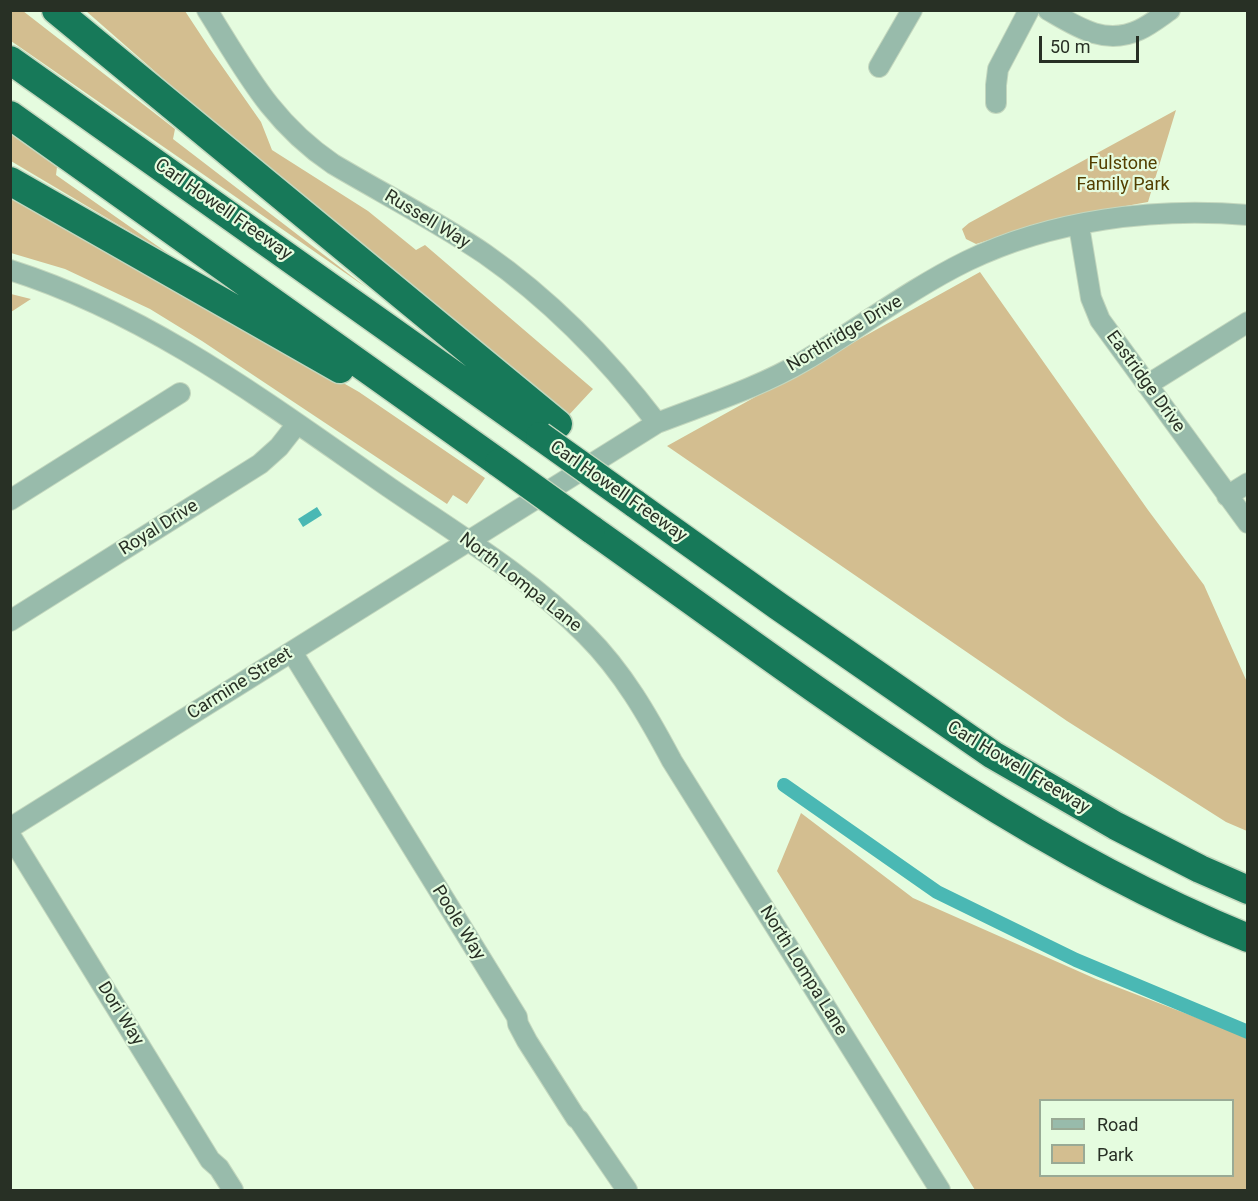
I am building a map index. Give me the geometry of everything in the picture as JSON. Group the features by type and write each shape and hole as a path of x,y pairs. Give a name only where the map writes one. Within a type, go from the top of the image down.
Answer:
{"highway":[{"path":"56,10 549,430"},
{"name":"Carl Howell Freeway","path":"10,60 549,430 639,499 671,530 993,755 1116,826 1200,869 1248,890"},
{"path":"10,115 591,529 901,748 976,798 1100,868 1198,917 1248,938"},
{"path":"10,182 275,331 499,463"}],"street":[{"name":"Russell Way","path":"207,10 270,108 292,133 333,164 483,253 509,272 558,315 611,367 657,423"},
{"path":"879,67 912,10"},
{"path":"996,102 999,69 1029,10"},
{"path":"1048,10 1096,36 1118,36 1138,31 1170,10"},
{"name":"Northridge Drive","path":"469,541 657,423 768,380 802,362 968,261 1008,245 1056,230 1107,220 1169,213 1211,212 1248,215"},
{"name":"Eastridge Drive","path":"1078,226 1091,298 1100,320 1248,523"},
{"name":"North Lompa Lane","path":"10,270 87,299 179,346 469,541 566,615 593,642 644,708 672,762 940,1191"},
{"path":"1147,385 1248,322"},
{"path":"10,500 180,393"},
{"name":"Royal Drive","path":"10,621 260,464 297,424"},
{"path":"1227,496 1248,483"},
{"name":"Carmine Street","path":"10,828 469,541"},
{"name":"Poole Way","path":"292,652 517,1017 518,1024 533,1050 576,1118 627,1191"},
{"name":"Dori Way","path":"10,835 210,1160 219,1168 233,1191"}],"green space":[{"path":"11,10 23,11 175,129 173,139 367,288 11,41"},
{"path":"86,11 185,11 261,122 272,150 368,211 416,250 425,245 593,389 567,417 281,182"},
{"name":"Fulstone Family Park","path":"1176,110 1148,202 1059,218 976,244 966,239 962,229 969,223"},
{"path":"11,134 57,167 56,175 176,259 11,161"},
{"path":"10,197 359,392 485,478 467,504 453,495 447,504 150,309 65,269 11,253"},
{"path":"980,272 1148,510 1204,585 1247,682 1247,831 1226,822 1067,721 667,446"},
{"path":"11,294 31,299 11,312"},
{"path":"801,813 913,898 1096,979 1247,1037 1247,1190 975,1190 777,871"}],"water":[{"path":"317,507 322,515 303,527 298,519"}],"waterway":[{"path":"784,785 937,892 1076,960 1248,1032"}]}
